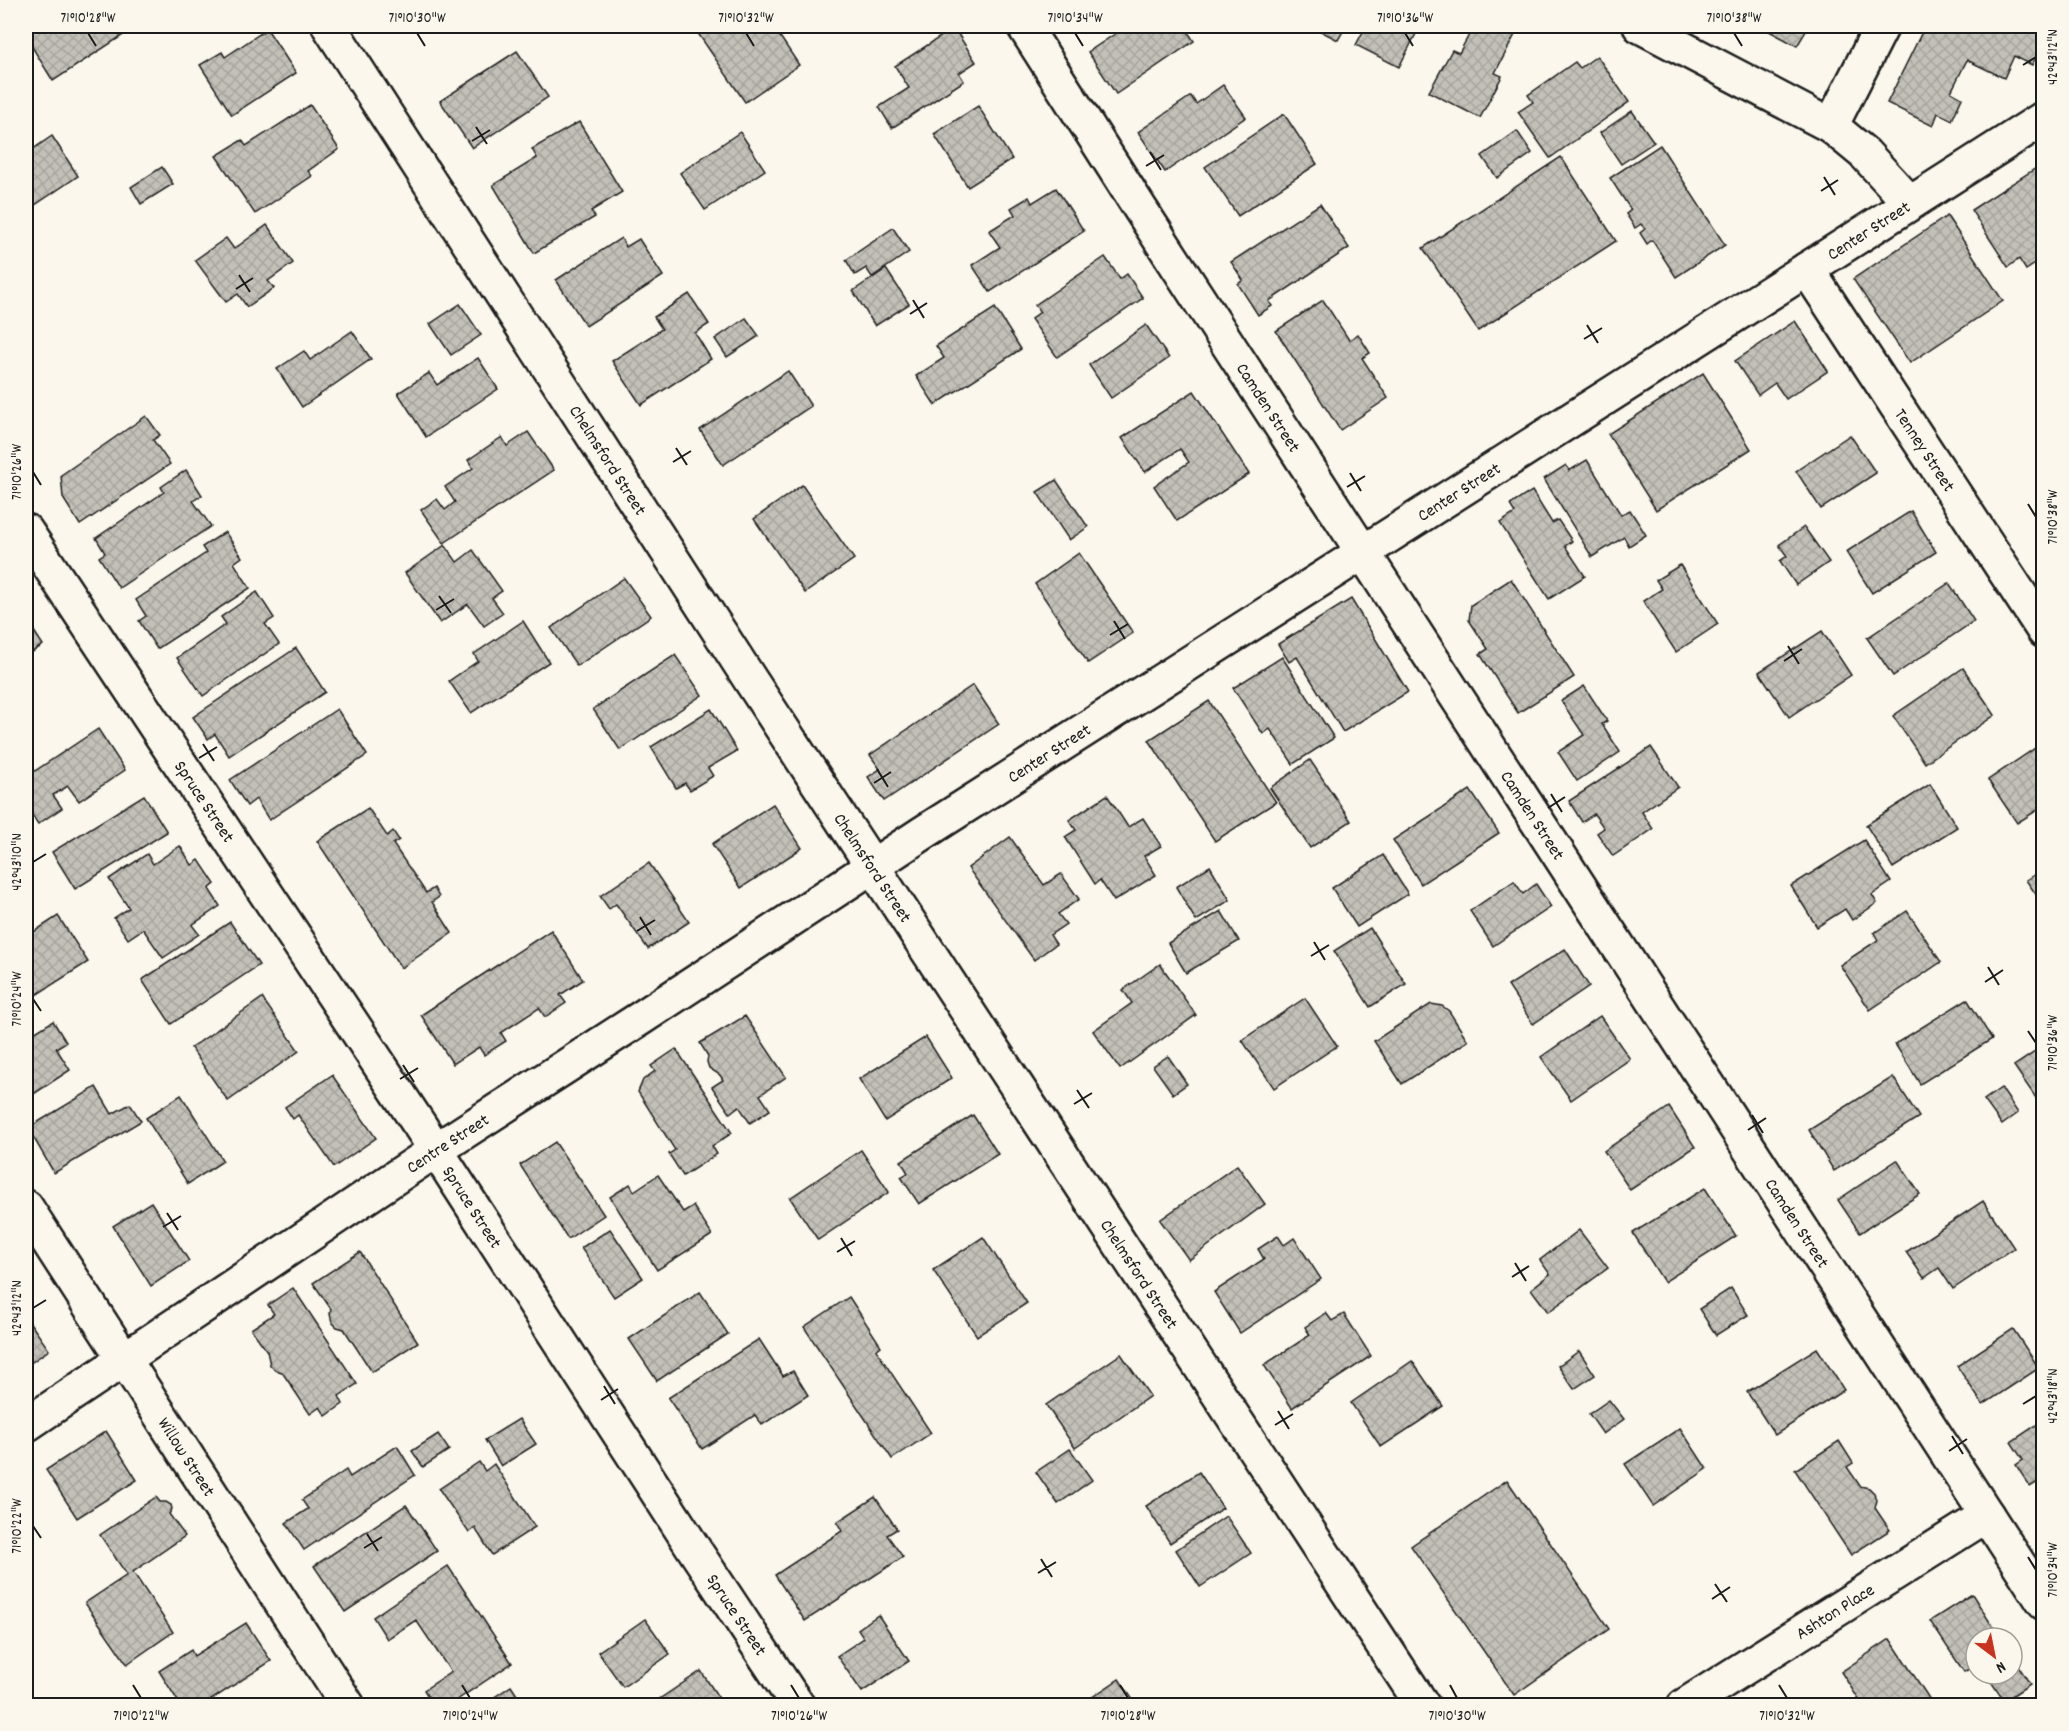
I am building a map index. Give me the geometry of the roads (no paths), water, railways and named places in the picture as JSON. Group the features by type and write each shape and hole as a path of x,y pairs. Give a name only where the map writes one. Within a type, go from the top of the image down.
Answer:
{"street":[{"name":"Chelmsford Street","path":"329,26 751,681 1423,1706"},
{"name":"Camden Street","path":"1024,26 2043,1603"},
{"path":"1640,26 1831,126 1865,154 1910,203"},
{"path":"1831,126 1882,26"},
{"name":"Center Street","path":"874,866 2043,118"},
{"name":"Tenney Street","path":"1807,269 2043,631"},
{"name":"Spruce Street","path":"26,531 436,1150 677,1524 798,1706"},
{"name":"Centre Street","path":"26,1425 436,1150 874,866"},
{"name":"Willow Street","path":"26,1207 348,1706"},
{"name":"Ashton Place","path":"1684,1706 1987,1515"}]}
